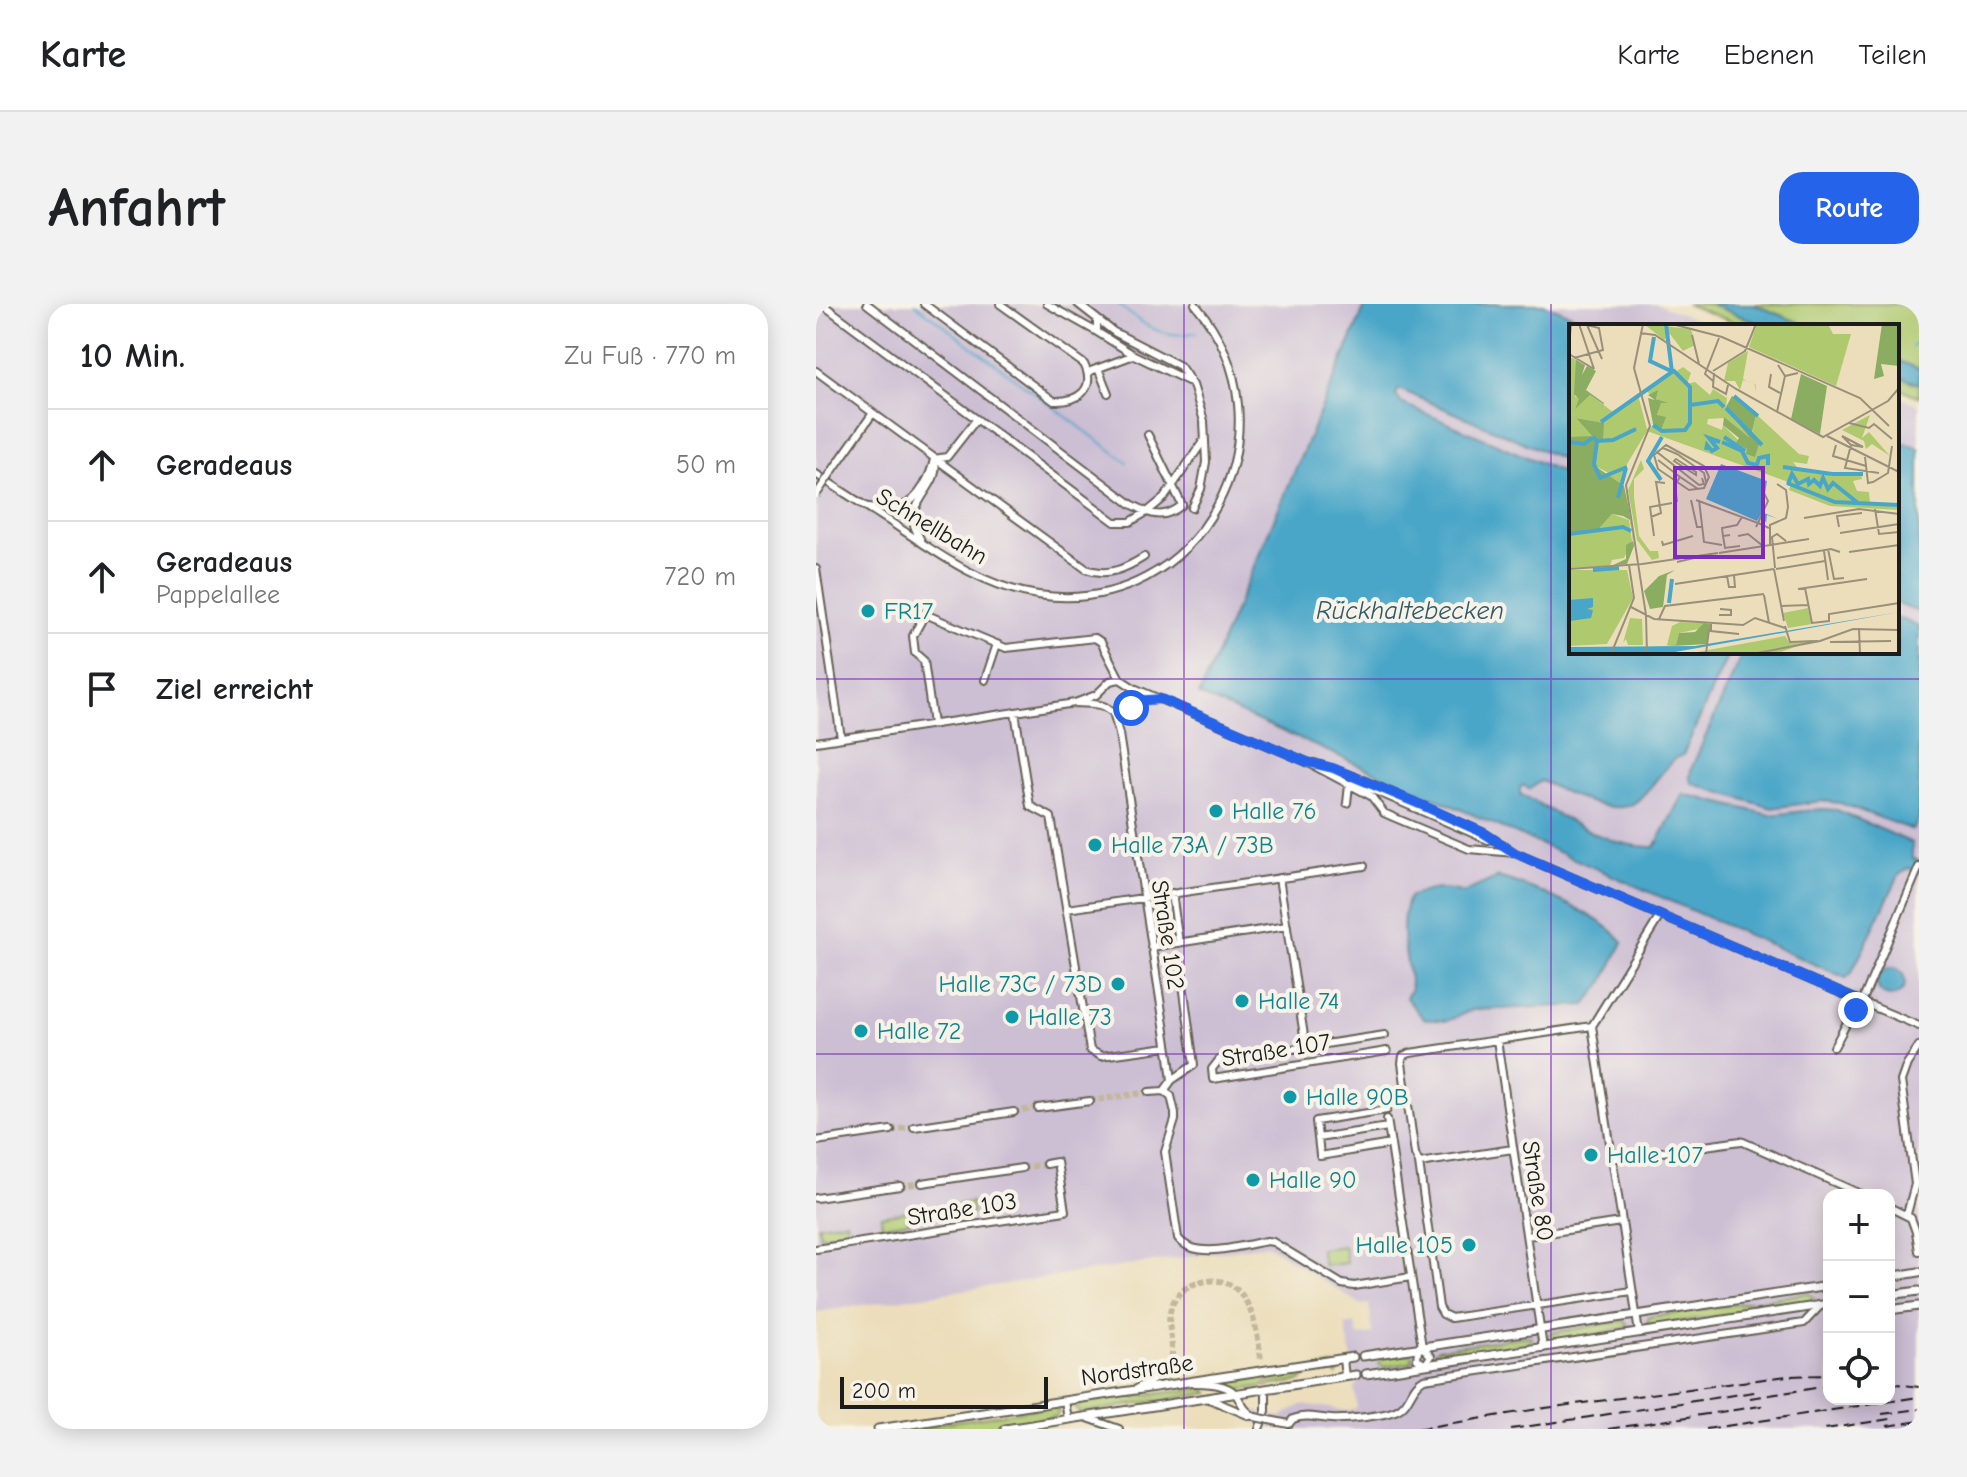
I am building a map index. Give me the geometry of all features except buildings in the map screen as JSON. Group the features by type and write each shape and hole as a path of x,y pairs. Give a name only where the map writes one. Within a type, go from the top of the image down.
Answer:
{"street":[{"path":"822,304 1115,522 1130,522 1164,498 1204,440"},
{"path":"867,304 1131,504 1157,515 1172,512 1182,505 1148,435"},
{"path":"924,304 1054,401 1069,401 1081,396 1087,384 1088,372 1084,364 1000,304"},
{"path":"1047,304 1134,355 1192,383"},
{"path":"1078,304 1114,332 1180,366 1192,383 1204,421 1206,462 1201,489 1192,508"},
{"name":"Schnellbahn","path":"816,474 960,568 984,579 1038,595 1062,596 1100,592 1138,581 1181,551 1206,523 1226,490 1238,444 1240,420 1233,372 1225,348 1195,304"},
{"path":"1097,319 1097,332"},
{"path":"1088,372 1134,355"},
{"path":"1098,368 1108,393"},
{"path":"816,371 1086,569 1103,574 1128,567 1144,557"},
{"path":"816,495 873,413"},
{"path":"934,459 947,457 976,420"},
{"path":"922,543 914,525 916,503 936,476 934,459"},
{"path":"864,506 886,509 899,508 908,503 931,476 934,459"},
{"path":"816,569 841,738"},
{"path":"933,724 924,661 915,653 913,636 925,614 1006,648 1095,638 1101,642 1120,679"},
{"path":"985,680 997,644"},
{"path":"1108,658 1108,683"},
{"path":"1075,703 1120,679 1134,688 1307,762 1371,796 1384,813 1397,820 1468,848 1515,853"},
{"path":"816,742 1075,703 1126,712 1135,701 1134,688"},
{"path":"1102,690 1104,706"},
{"path":"1135,701 1161,699"},
{"path":"1015,712 1030,806 1051,817 1090,1050 1101,1056 1167,1047"},
{"name":"Straße 102","path":"1113,712 1119,734 1172,1080 1191,1069 1193,1062 1180,962"},
{"name":"Straße 102","path":"1119,734 1126,712"},
{"path":"1307,762 1333,768 1424,806 1484,833 1515,853 1919,1026"},
{"path":"1347,803 1349,785 1355,782 1499,844"},
{"path":"1397,820 1393,812 1397,804 1406,804"},
{"path":"1429,833 1425,826 1427,821 1430,817 1438,818"},
{"path":"1468,848 1473,839 1471,833"},
{"path":"1067,909 1364,866"},
{"path":"1834,1047 1851,1015 1862,1002 1918,870"},
{"path":"1279,878 1306,1048"},
{"path":"1172,893 1179,943"},
{"path":"1639,1333 1592,1026 1660,916"},
{"path":"1151,947 1287,926"},
{"path":"1592,1026 1410,1053 1403,1056 1404,1078 1439,1307 1443,1314 1451,1318 1632,1291"},
{"name":"Straße 107","path":"1385,1035 1219,1060 1212,1069 1213,1079 1387,1051"},
{"name":"Straße 80","path":"1497,1040 1543,1348"},
{"path":"1907,1214 1915,1184 1901,1081 1907,1064 1919,1046"},
{"path":"1164,1091 1172,1080"},
{"path":"1149,1092 1164,1091 1171,1096 1175,1120 1165,1147 1178,1238 1191,1250 1267,1241 1342,1284 1354,1286 1411,1277"},
{"path":"1041,1108 1090,1101"},
{"path":"1387,1110 1316,1121 1320,1156 1391,1144"},
{"path":"914,1127 1014,1112"},
{"path":"1387,1119 1422,1347"},
{"path":"1318,1138 1388,1127"},
{"path":"816,1141 891,1130"},
{"path":"1611,1159 1741,1141 1849,1189"},
{"path":"1419,1163 1513,1149"},
{"name":"Straße 103","path":"816,1249 1065,1211 1052,1163"},
{"path":"922,1183 1022,1168"},
{"path":"816,1198 900,1186"},
{"path":"1895,1209 1907,1214 1914,1225 1919,1251"},
{"path":"1527,1236 1621,1222"},
{"path":"1895,1276 1919,1272"},
{"path":"1823,1287 1368,1355 1370,1373 1823,1305"},
{"path":"1895,1294 1919,1291"},
{"path":"1895,1309 1919,1306"},
{"path":"1209,1399 1235,1411 1289,1424 1293,1419 1308,1415 1335,1419 1397,1411 1407,1403 1416,1383 1424,1379 1804,1323 1823,1307"},
{"path":"1422,1347 1417,1359 1425,1365"},
{"name":"Nordstraße","path":"878,1429 1353,1357"},
{"path":"1343,1359 1345,1377"},
{"path":"1129,1391 1155,1382 1164,1374"},
{"name":"Nordstraße","path":"1005,1429 1356,1375"},
{"path":"1188,1382 1214,1384 1237,1395 1242,1408 1254,1416"},
{"path":"1259,1429 1266,1411 1266,1395"},
{"path":"1065,1401 1068,1419"},
{"path":"1085,1417 1119,1429"}],"shaded area":[{"path":"816,304 1656,304 1708,324 1569,324 1569,654 1899,654 1899,397 1919,405 1919,1429 1277,1429 1252,1421 1255,1411 1280,1417 1303,1404 1348,1411 1357,1408 1354,1387 1357,1386 1345,1325 1355,1323 1358,1336 1373,1334 1369,1304 1362,1305 1267,1245 816,1312"}],"green space":[{"path":"1686,304 1919,304 1919,397 1899,388 1899,324 1738,324"},
{"path":"971,1202 973,1213 945,1217 943,1206"},
{"path":"909,1211 910,1222 882,1226 881,1216"},
{"path":"846,1221 848,1232 820,1236 818,1225"},
{"path":"1344,1246 1347,1263 1324,1266 1320,1249"},
{"path":"1808,1293 1814,1297 1811,1302 1652,1326 1647,1324 1649,1317"},
{"path":"1624,1321 1628,1324 1625,1328 1550,1343 1546,1338 1550,1333"},
{"path":"1528,1336 1532,1338 1531,1342 1438,1359 1434,1353 1438,1349"},
{"path":"1409,1353 1414,1357 1411,1363 1384,1367 1379,1364 1382,1357"},
{"path":"1335,1366 1339,1370 1337,1375 1331,1368 1311,1371 1301,1381 1239,1390 1227,1382"},
{"path":"1204,1388 1209,1393 1079,1413 1075,1408 1080,1403"},
{"path":"1053,1406 1059,1411 1056,1417 976,1429 904,1429"}],"water":[{"name":"Rückhaltebecken","path":"1366,304 1543,304 1596,324 1569,324 1569,462 1399,389 1396,394 1401,403 1569,475 1569,654 1728,654 1683,755 1675,758 1637,801 1627,806 1602,806 1541,781 1529,789 1523,785 1520,794 1602,837 1619,843 1655,847 1683,794 1770,815 1837,810 1912,843 1912,858 1919,861 1919,872 1909,868 1899,875 1851,974 1846,978 1199,695"},
{"path":"1710,304 1753,304 1803,324 1760,324"},
{"path":"1899,361 1919,369 1919,384 1899,377"},
{"path":"1899,441 1919,448 1919,612 1899,605"},
{"path":"1899,618 1919,627 1919,818 1913,830 1840,803 1821,801 1772,808 1693,784 1691,769 1742,654 1899,654"},
{"path":"1498,877 1546,894 1583,912 1623,942 1603,983 1585,1005 1472,1010 1447,1021 1424,1019 1406,998 1411,989 1403,920 1409,897 1436,889 1463,893"},
{"path":"1891,968 1901,972 1905,982 1901,992 1891,996 1881,992 1877,982 1881,972"}],"waterway":[{"path":"915,304 1127,462"},
{"path":"1118,304 1154,329 1174,334 1196,332"},
{"path":"1912,347 1919,340"}],"tunnel":[{"path":"1090,1101 1149,1092"},
{"path":"1014,1112 1038,1108"},
{"path":"891,1130 914,1127"},
{"path":"1022,1168 1046,1164"},
{"path":"900,1186 922,1183"},
{"path":"1164,1374 1172,1356 1171,1307 1181,1292 1202,1282 1218,1281 1240,1293 1253,1318 1261,1360"},
{"path":"1262,1367 1266,1392"}],"railway":[{"path":"1417,1429 1538,1409 1787,1376 1823,1375"},
{"path":"1895,1384 1919,1387"},
{"path":"1750,1398 1823,1387"},
{"path":"1511,1429 1760,1391"},
{"path":"1706,1429 1919,1397"},
{"path":"1608,1429 1767,1405"},
{"path":"1882,1414 1919,1409"},
{"path":"1825,1429 1896,1418"},
{"path":"1887,1426 1919,1421"}],"place":[{"name":"FR17","path":"868,611"},
{"name":"Halle 76","path":"1216,811"},
{"name":"Halle 73A / 73B","path":"1095,845"},
{"name":"Halle 73C / 73D","path":"1118,984"},
{"name":"Halle 74","path":"1242,1001"},
{"name":"Halle 73","path":"1012,1017"},
{"name":"Halle 72","path":"861,1031"},
{"name":"Halle 90B","path":"1290,1097"},
{"name":"Halle 107","path":"1591,1155"},
{"name":"Halle 90","path":"1253,1180"},
{"name":"Halle 105","path":"1469,1245"}],"route":[{"path":"1131,708 1135,701 1161,699 1307,762 1358,778 1484,833 1515,853 1862,1002 1856,1010"}]}
